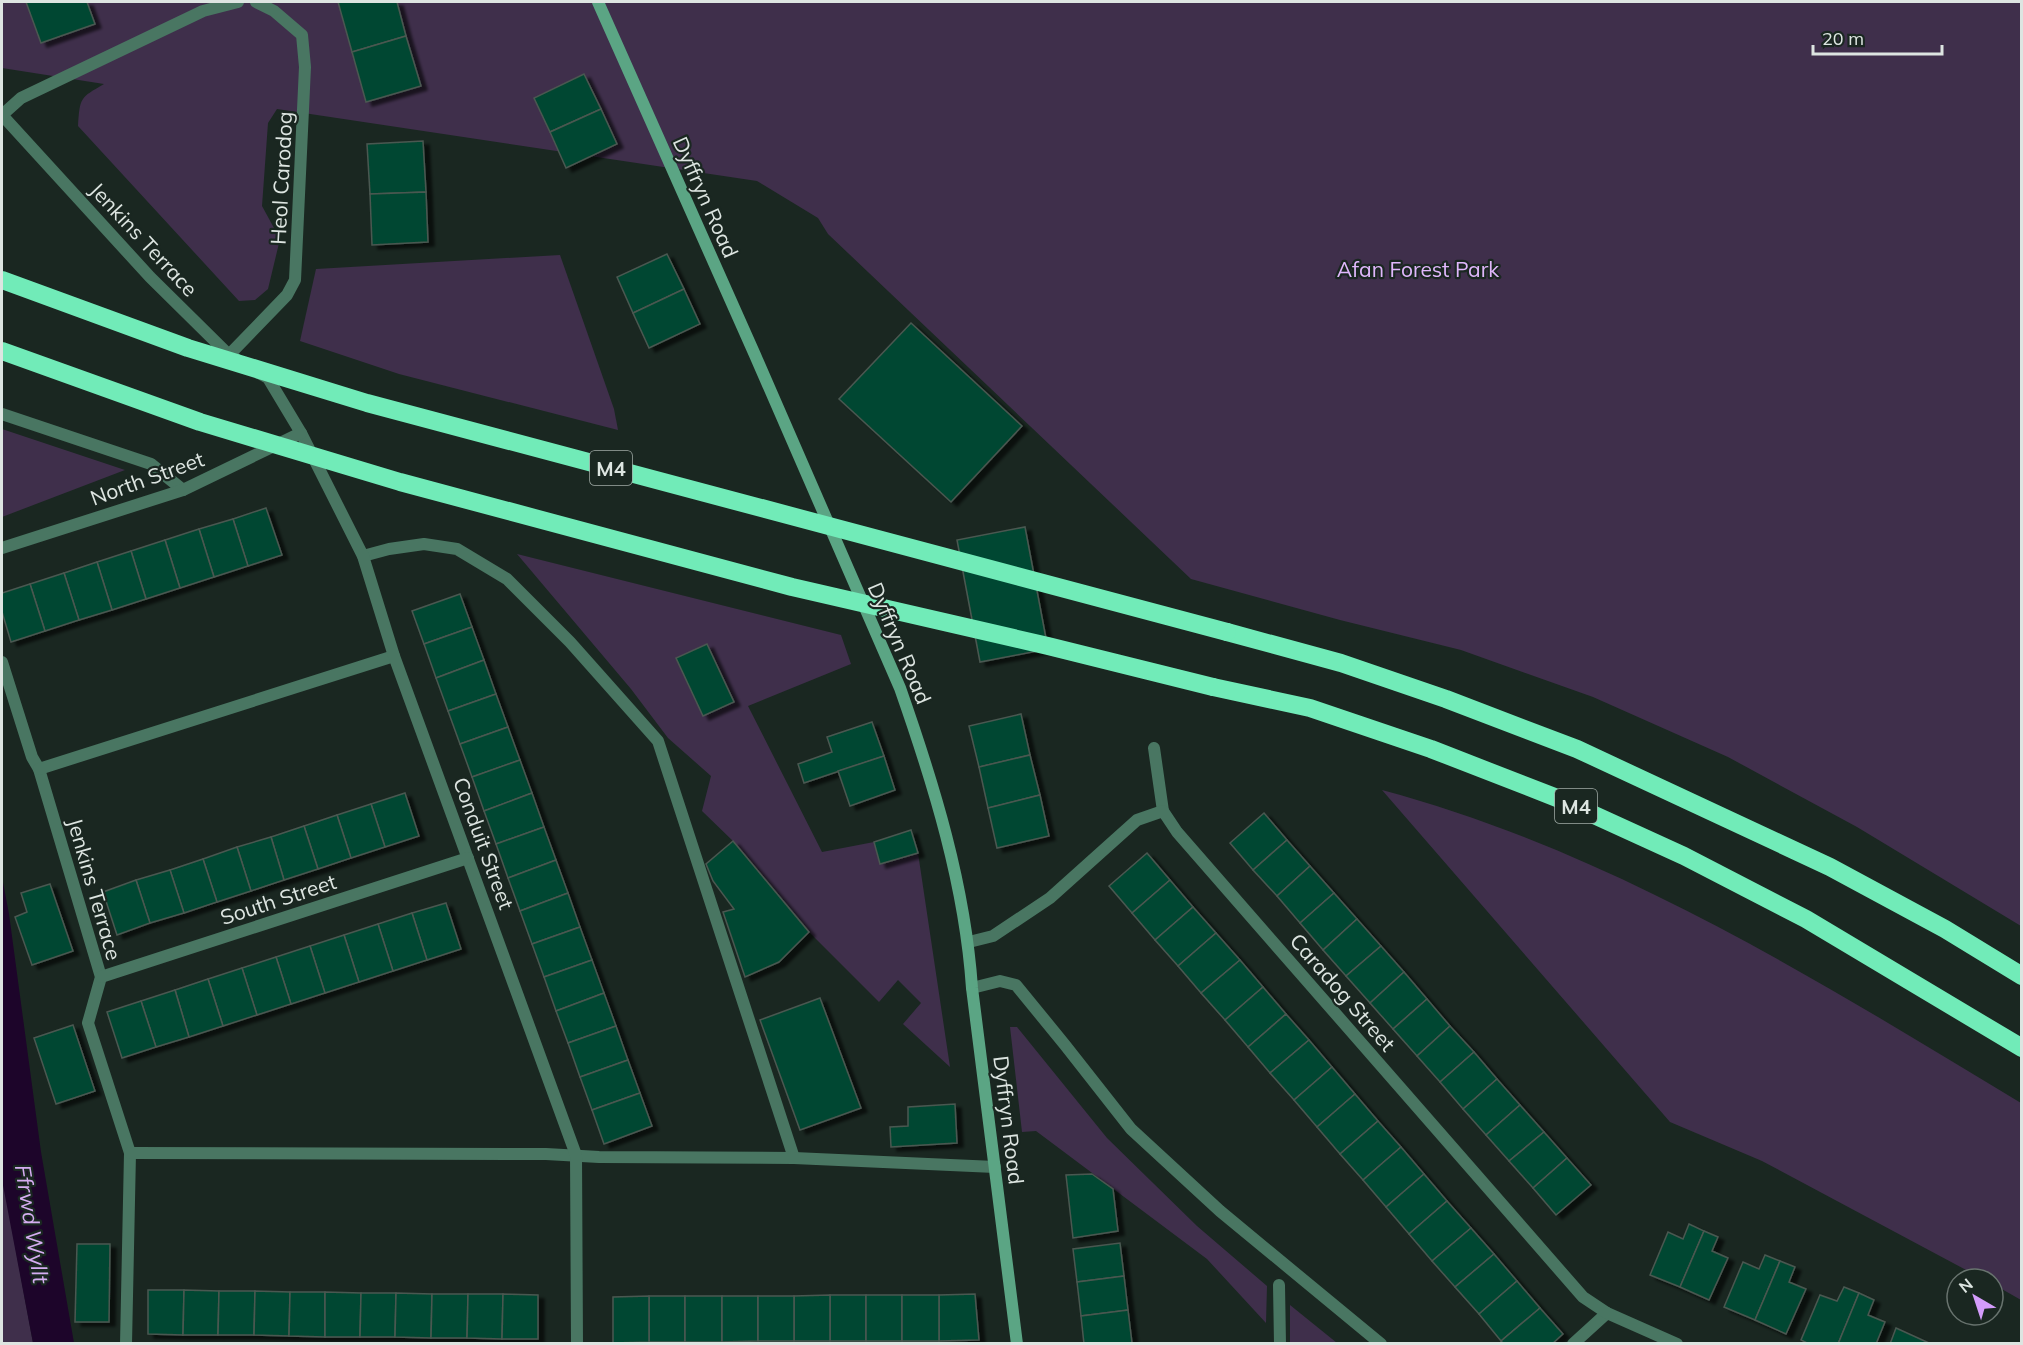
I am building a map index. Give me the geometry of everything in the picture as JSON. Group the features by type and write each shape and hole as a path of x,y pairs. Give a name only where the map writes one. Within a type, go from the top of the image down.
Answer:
{"highway":[{"name":"M4","path":"2,280 188,348 367,403 1341,663 1446,699 1577,749 1830,867 1945,929 2022,976"},
{"name":"M4","path":"2,351 200,422 400,482 792,586 1310,708 1431,749 1557,798 1684,856 1806,920 2022,1048"}],"street":[{"path":"2,115 21,98 203,11 238,2"},
{"name":"Heol Carodog","path":"229,355 287,295 295,280 305,67 302,34 274,11 256,2"},
{"name":"Dyffryn Road","path":"598,2 900,688 919,742 953,864 969,942 972,988 1017,1344"},
{"name":"Jenkins Terrace","path":"2,115 150,276 229,355 268,378"},
{"name":"Conduit Street","path":"268,378 301,433 363,556 394,656 576,1155 577,1344"},
{"path":"2,414 151,464 183,490"},
{"name":"North Street","path":"2,548 183,490 301,433"},
{"path":"363,556 389,549 424,544 457,549 507,579 570,642 658,741 794,1158"},
{"path":"39,769 394,656"},
{"name":"Jenkins Terrace","path":"2,662 32,757 39,769 100,977 88,1023 130,1153 126,1344"},
{"path":"969,942 993,936 1050,898 1137,820 1163,811 1154,748"},
{"name":"Caradog Street","path":"1163,811 1177,832 1583,1297 1607,1313 1677,1344"},
{"name":"South Street","path":"100,977 468,858"},
{"path":"972,988 1000,981 1016,986 1131,1129 1220,1211 1381,1344"},
{"path":"130,1153 794,1158 995,1167"},
{"path":"1279,1285 1280,1344"},
{"path":"1573,1344 1607,1313"}],"green space":[{"name":"Afan Forest Park","path":"2,2 2021,2 2021,926 1857,827 1728,757 1593,697 1461,650 1191,579 828,234 818,218 757,181 277,109 268,123 262,206 280,239 268,289 255,300 239,301 78,126 83,99 104,84 2,68"},
{"path":"560,255 614,409 618,430 399,374 300,341 316,269"},
{"path":"2,429 125,470 2,517"},
{"path":"517,554 841,635 851,664 748,706 822,852 874,842 880,863 918,853 950,1067 903,1024 921,1003 898,980 879,1002 809,932 733,841 702,811 711,776 668,738 631,689"},
{"path":"1382,790 1467,816 1551,848 1632,884 1791,967 2021,1103 2021,1300 2005,1291 2005,1267 1961,1267 1762,1161 1670,1122"},
{"path":"1010,1027 1017,1027 1107,1138 1197,1226 1267,1286 1266,1323 1207,1259 1036,1131 1022,1132"},
{"path":"2,1180 5,1191 33,1343 2,1343"},
{"path":"1290,1305 1337,1343 1290,1343"}],"water":[{"name":"Ffrwd Wyllt","path":"2,877 41,1152 74,1343 33,1343 2,1180"}],"building":[{"path":"26,2 87,2 95,24 41,43"},
{"path":"338,2 397,2 406,36 352,52"},
{"path":"406,36 421,86 366,102 352,52"},
{"path":"584,74 601,109 550,132 534,98"},
{"path":"601,109 617,144 566,168 550,132"},
{"path":"423,141 426,192 370,194 367,144"},
{"path":"426,192 428,242 372,245 370,194"},
{"path":"667,254 684,289 633,313 617,277"},
{"path":"684,289 700,324 649,348 633,313"},
{"path":"911,323 1022,426 951,502 839,399"},
{"path":"266,508 282,555 248,566 233,519"},
{"path":"233,519 248,566 214,577 199,529"},
{"path":"1025,527 1048,649 980,662 957,540"},
{"path":"199,529 214,577 180,588 165,540"},
{"path":"165,540 180,588 146,599 131,551"},
{"path":"131,551 146,599 112,610 97,562"},
{"path":"97,562 112,610 79,620 64,573"},
{"path":"64,573 79,620 45,631 30,584"},
{"path":"30,584 45,631 11,642 2,612 2,593"},
{"path":"460,594 472,627 424,644 412,611"},
{"path":"472,627 484,660 436,678 424,644"},
{"path":"707,644 734,702 703,716 676,658"},
{"path":"484,660 496,694 448,711 436,678"},
{"path":"496,694 508,727 460,744 448,711"},
{"path":"1021,714 1030,755 979,767 969,726"},
{"path":"872,722 884,756 804,783 798,764 832,752 827,737"},
{"path":"508,727 520,760 472,777 460,744"},
{"path":"1030,755 1040,795 988,808 979,767"},
{"path":"884,756 895,790 850,806 838,771"},
{"path":"520,760 532,793 484,811 472,777"},
{"path":"405,793 419,836 385,847 371,804"},
{"path":"532,793 544,827 496,844 484,811"},
{"path":"1040,795 1049,836 997,848 988,808"},
{"path":"371,804 385,847 351,858 337,815"},
{"path":"1264,813 1287,840 1253,870 1230,843"},
{"path":"337,815 351,858 318,869 304,826"},
{"path":"304,826 318,869 284,880 271,837"},
{"path":"544,827 556,860 508,878 496,844"},
{"path":"911,830 918,853 880,864 874,842"},
{"path":"271,837 284,880 251,891 237,847"},
{"path":"1287,840 1310,866 1277,896 1253,870"},
{"path":"733,841 809,932 779,962 745,977 723,912 734,909 713,881 706,864"},
{"path":"237,847 251,891 217,902 203,859"},
{"path":"1147,853 1170,880 1132,913 1109,886"},
{"path":"203,859 217,902 184,913 170,870"},
{"path":"556,860 568,893 520,911 508,878"},
{"path":"1310,866 1334,893 1300,923 1277,896"},
{"path":"170,870 184,913 150,923 136,880"},
{"path":"136,880 150,923 117,935 103,892"},
{"path":"1170,880 1193,907 1155,940 1132,913"},
{"path":"50,884 73,951 32,965 15,917 27,912 21,893"},
{"path":"568,893 580,927 532,944 520,911"},
{"path":"1334,893 1357,919 1323,950 1300,923"},
{"path":"446,903 461,949 427,960 412,913"},
{"path":"1193,907 1216,933 1178,966 1155,940"},
{"path":"412,913 427,960 393,971 378,924"},
{"path":"1357,919 1381,946 1346,976 1323,950"},
{"path":"378,924 393,971 359,982 344,935"},
{"path":"580,927 592,960 544,977 532,944"},
{"path":"1216,933 1240,960 1201,993 1178,966"},
{"path":"344,935 359,982 325,993 310,946"},
{"path":"310,946 325,993 291,1004 276,957"},
{"path":"1381,946 1404,972 1370,1003 1346,976"},
{"path":"276,957 291,1004 257,1015 242,968"},
{"path":"592,960 604,993 556,1011 544,977"},
{"path":"1240,960 1263,987 1225,1020 1201,993"},
{"path":"242,968 257,1015 223,1026 208,979"},
{"path":"1404,972 1427,999 1393,1029 1370,1003"},
{"path":"208,979 223,1026 189,1037 175,990"},
{"path":"1263,987 1286,1014 1248,1047 1225,1020"},
{"path":"175,990 189,1037 156,1047 141,1001"},
{"path":"604,993 616,1026 568,1043 556,1011"},
{"path":"820,998 861,1108 800,1130 760,1020"},
{"path":"1427,999 1450,1026 1417,1056 1393,1029"},
{"path":"141,1001 156,1047 122,1058 107,1012"},
{"path":"1286,1014 1309,1040 1270,1073 1248,1047"},
{"path":"73,1025 95,1091 56,1104 34,1038"},
{"path":"616,1026 628,1060 580,1077 568,1043"},
{"path":"1450,1026 1474,1052 1440,1082 1417,1056"},
{"path":"1309,1040 1332,1067 1294,1100 1270,1073"},
{"path":"1474,1052 1497,1079 1463,1109 1440,1082"},
{"path":"628,1060 640,1093 592,1110 580,1077"},
{"path":"1332,1067 1355,1094 1317,1127 1294,1100"},
{"path":"1497,1079 1520,1105 1486,1135 1463,1109"},
{"path":"640,1093 652,1126 604,1144 592,1110"},
{"path":"1355,1094 1378,1121 1340,1154 1317,1127"},
{"path":"955,1104 957,1143 891,1147 890,1127 908,1126 908,1107"},
{"path":"1520,1105 1544,1132 1509,1161 1486,1135"},
{"path":"1378,1121 1401,1147 1363,1180 1340,1154"},
{"path":"1544,1132 1567,1158 1533,1188 1509,1161"},
{"path":"1401,1147 1424,1174 1386,1207 1363,1180"},
{"path":"1567,1158 1591,1185 1556,1215 1533,1188"},
{"path":"1092,1174 1113,1189 1118,1231 1073,1238 1066,1175"},
{"path":"1424,1174 1447,1201 1409,1234 1386,1207"},
{"path":"1447,1201 1471,1228 1432,1261 1409,1234"},
{"path":"1689,1224 1704,1231 1680,1287 1650,1275 1668,1232 1683,1239"},
{"path":"1471,1228 1494,1254 1455,1287 1432,1261"},
{"path":"1704,1231 1718,1237 1712,1251 1728,1258 1709,1300 1680,1287"},
{"path":"1120,1243 1124,1276 1077,1282 1073,1249"},
{"path":"77,1244 110,1244 109,1322 75,1322"},
{"path":"1494,1254 1517,1281 1479,1314 1455,1287"},
{"path":"1765,1255 1780,1261 1755,1320 1724,1307 1743,1262 1759,1269"},
{"path":"1780,1261 1795,1267 1789,1282 1806,1289 1786,1334 1755,1320"},
{"path":"1124,1276 1128,1310 1081,1316 1077,1282"},
{"path":"1517,1281 1540,1308 1501,1341 1479,1314"},
{"path":"1844,1287 1859,1293 1838,1344 1809,1344 1801,1340 1820,1295 1837,1301"},
{"path":"148,1290 184,1290 183,1335 148,1334"},
{"path":"184,1290 219,1291 218,1335 183,1335"},
{"path":"219,1291 255,1291 254,1335 218,1335"},
{"path":"255,1291 290,1292 289,1336 254,1335"},
{"path":"290,1292 325,1292 325,1337 289,1336"},
{"path":"325,1292 361,1293 360,1337 325,1337"},
{"path":"361,1293 396,1293 395,1337 360,1337"},
{"path":"396,1293 432,1294 431,1338 395,1337"},
{"path":"1859,1293 1874,1300 1868,1315 1885,1322 1876,1344 1838,1344"},
{"path":"432,1294 468,1294 467,1338 431,1338"},
{"path":"468,1294 503,1294 502,1339 467,1338"},
{"path":"503,1294 538,1295 538,1339 502,1339"},
{"path":"975,1294 979,1340 939,1341 939,1295"},
{"path":"830,1295 866,1295 866,1341 830,1341"},
{"path":"830,1295 830,1341 794,1341 794,1296"},
{"path":"866,1295 902,1295 902,1341 866,1341"},
{"path":"902,1295 939,1295 939,1341 902,1341"},
{"path":"649,1296 685,1296 685,1342 649,1342"},
{"path":"649,1296 649,1342 613,1343 613,1297"},
{"path":"685,1296 722,1296 722,1342 685,1342"},
{"path":"722,1296 758,1296 758,1341 722,1342"},
{"path":"758,1296 794,1296 794,1341 758,1341"},
{"path":"1540,1308 1563,1334 1552,1344 1504,1344 1501,1341"},
{"path":"1128,1310 1132,1343 1084,1344 1081,1316"},
{"path":"1896,1328 1929,1343 1890,1344"}]}
